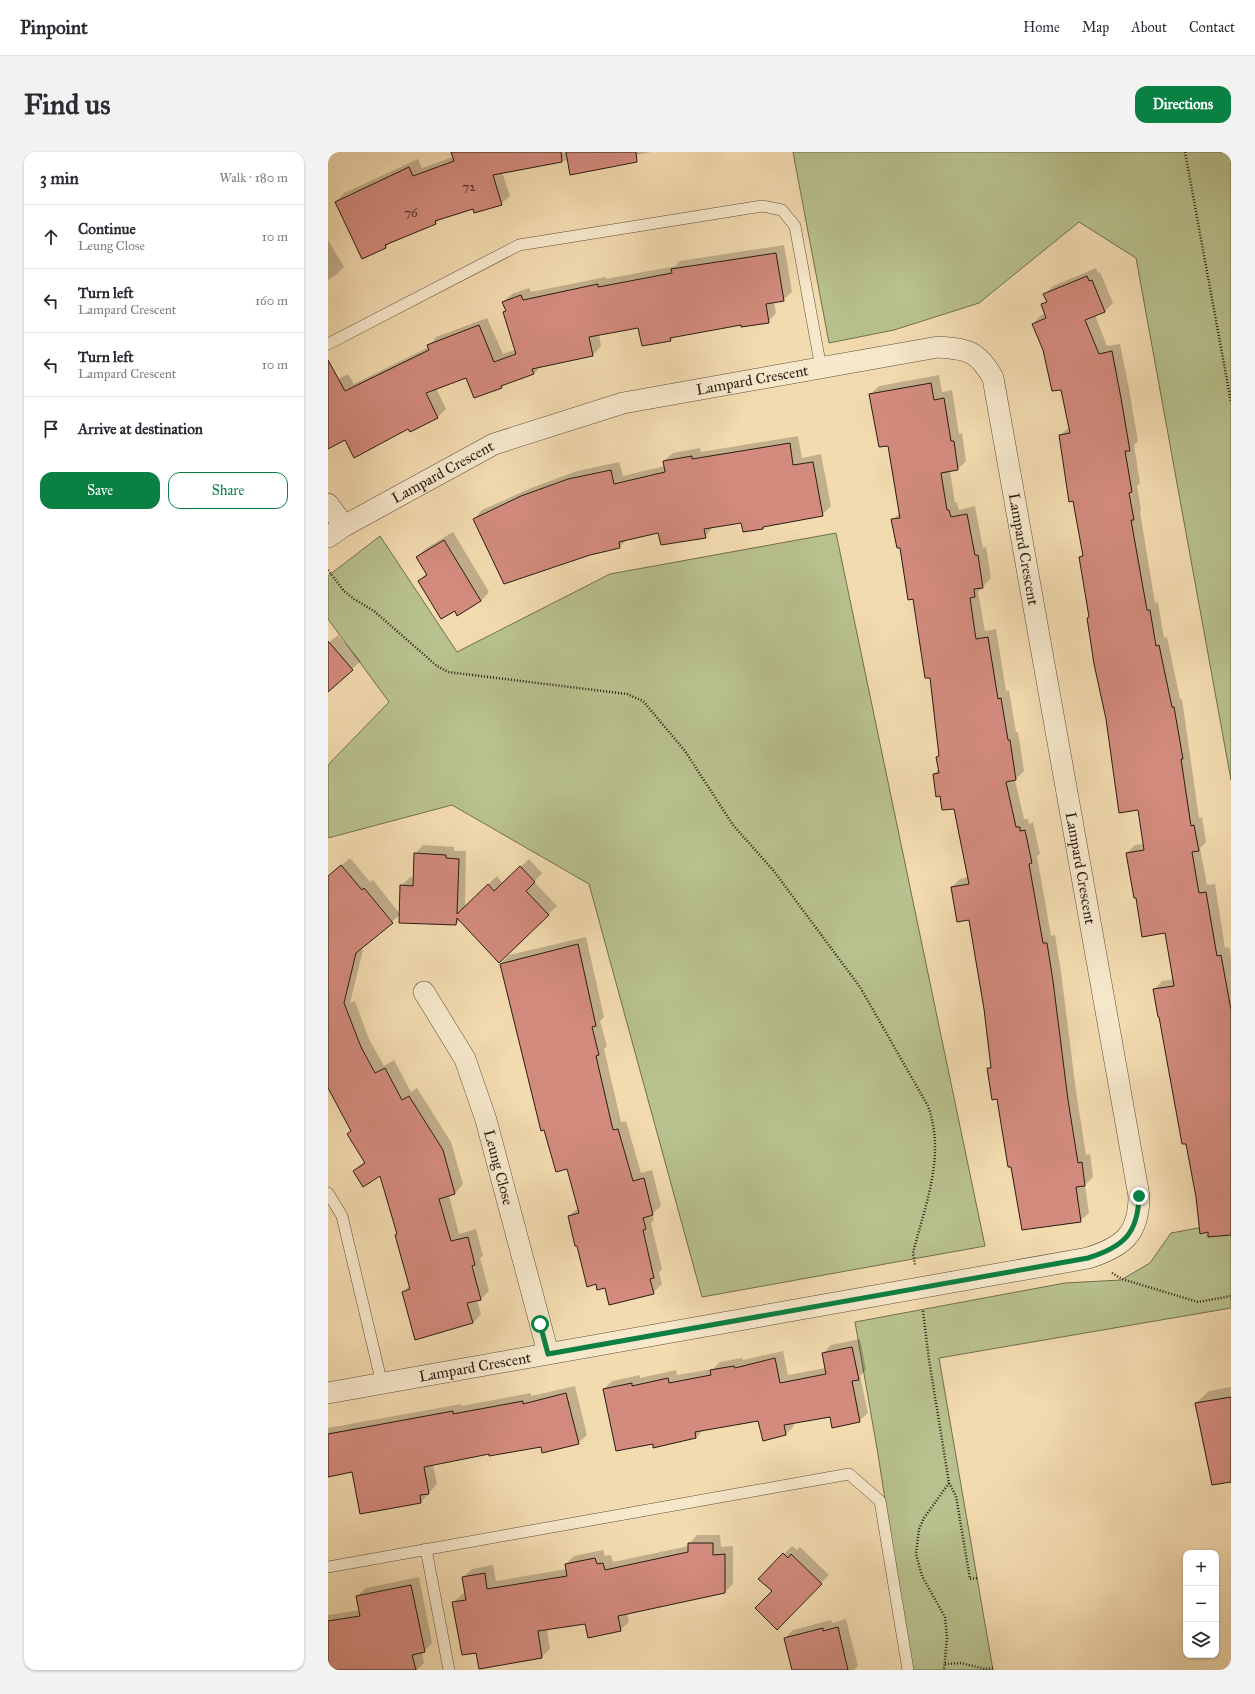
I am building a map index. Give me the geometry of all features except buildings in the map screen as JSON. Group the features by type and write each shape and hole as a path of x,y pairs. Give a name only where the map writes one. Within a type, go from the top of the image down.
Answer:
{"street":[{"name":"Lampard Crescent","path":"328,504 336,532 494,444 623,403 938,347 955,348 977,356 985,363 993,378 1139,1196 1139,1209 1134,1226 1127,1238 1116,1248 1088,1258 328,1393"},
{"name":"Leung Close","path":"424,992 465,1060 486,1120 548,1354"}],"lane":[{"path":"328,344 519,245 762,206 782,210 795,226 821,368"},
{"path":"328,1192 342,1216 382,1384"},
{"path":"328,1567 849,1474 880,1501 908,1670"},
{"path":"426,1549 449,1670"}],"path":[{"path":"1185,152 1231,402"},
{"path":"328,570 344,591 374,611 437,666 448,672 627,694 643,701 685,751 733,825 773,870 849,970 928,1106 933,1120 936,1140 934,1171 913,1253 915,1268"},
{"path":"1088,1258 1122,1279 1198,1302 1231,1296"},
{"path":"922,1306 929,1360 949,1483 956,1496 970,1579 977,1578"},
{"path":"944,1670 947,1638 945,1617 922,1576 916,1554 919,1529 924,1518 949,1483"},
{"path":"945,1664 961,1663 985,1669 993,1668"}],"green space":[{"path":"793,152 1231,152 1231,780 1136,258 1079,222 979,303 894,330 829,343"},
{"path":"836,533 985,1246 702,1297 589,884 452,805 328,838 328,765 389,702 328,619 328,576 380,536 457,652 610,574"},
{"path":"1231,1222 1231,1308 939,1358 993,1670 911,1670 878,1454 855,1322 1065,1283 1121,1280 1150,1263 1171,1233"}],"route":[{"path":"540,1324 548,1354 918,1287 1088,1258 1116,1248 1127,1238 1134,1226 1139,1209 1139,1196"}]}
